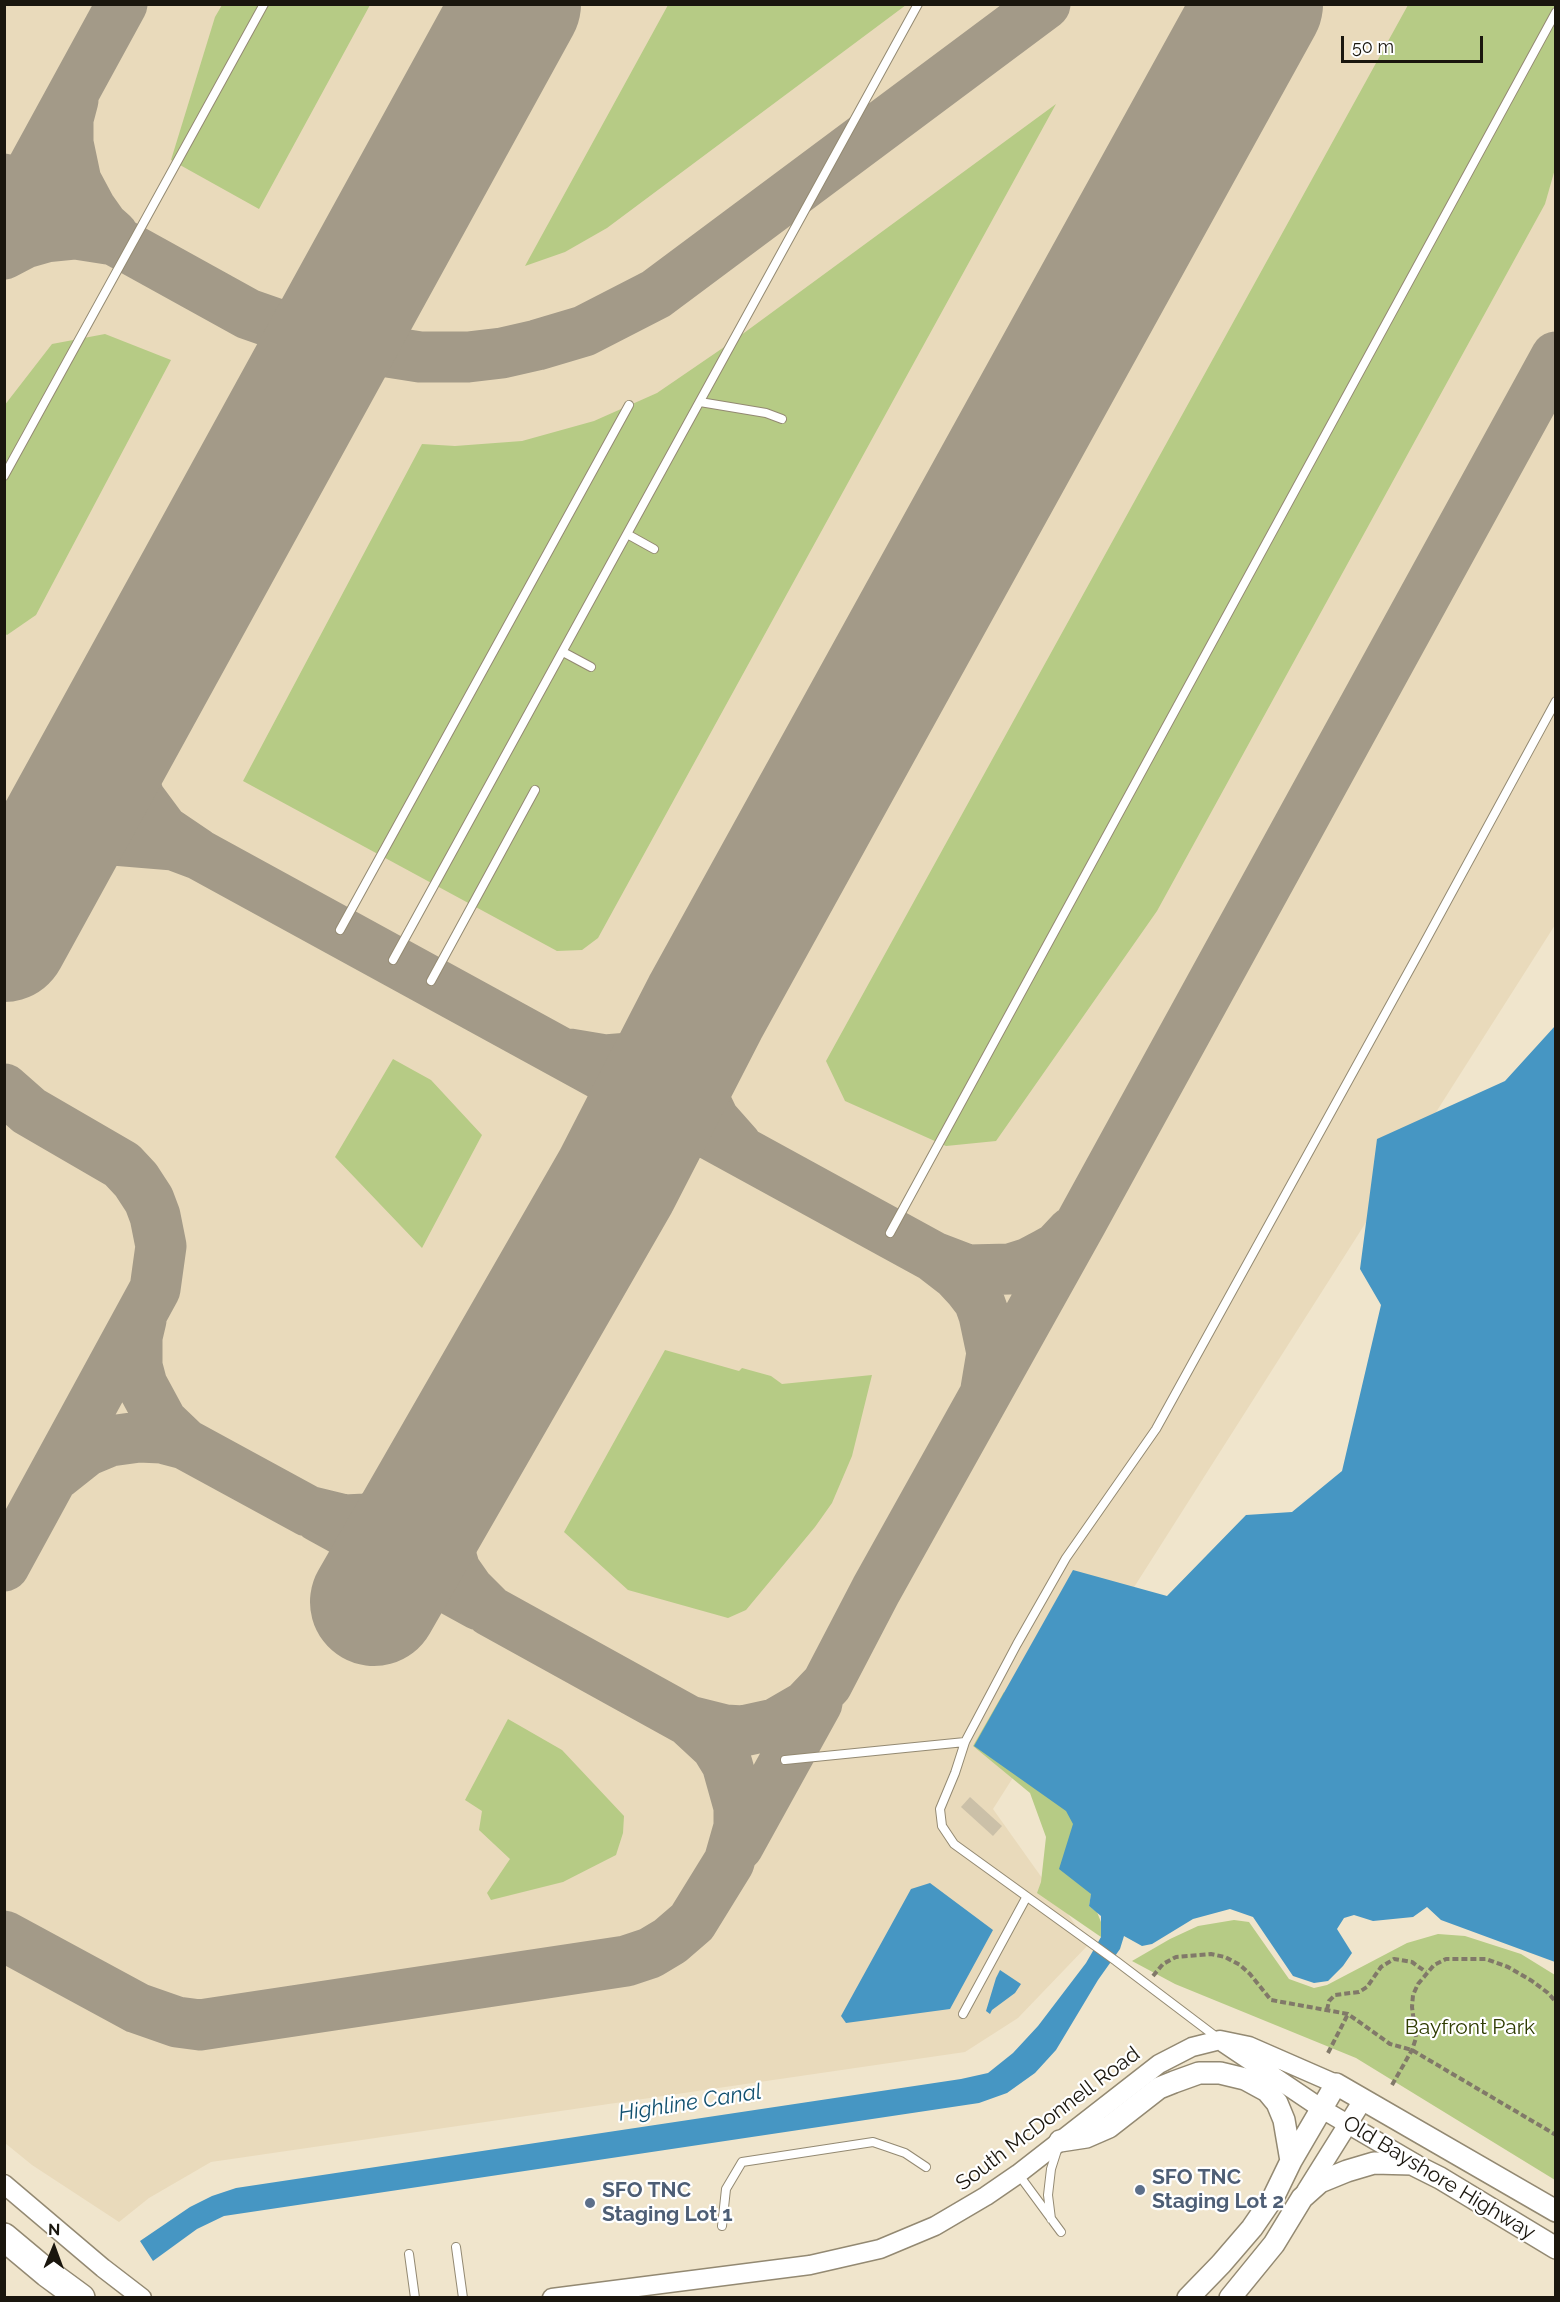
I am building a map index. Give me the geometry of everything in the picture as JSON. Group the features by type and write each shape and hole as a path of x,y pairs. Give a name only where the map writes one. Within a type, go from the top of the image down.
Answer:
{"highway":[{"path":"4,2237 81,2298"},
{"path":"47,2272 71,2298"}],"main road":[{"path":"1060,2141 1086,2137 1109,2127 1159,2088 1199,2073 1220,2073 1245,2079 1267,2091 1277,2103 1284,2120 1291,2161"},
{"name":"Old Bayshore Highway","path":"1336,2084 1556,2211"},
{"path":"1188,2298 1221,2264 1269,2204 1336,2084"},
{"path":"1231,2297 1274,2244 1302,2198 1320,2182 1347,2170 1374,2163 1412,2164 1440,2178"},
{"name":"Old Bayshore Highway","path":"1440,2178 1556,2248"},
{"path":"1201,2298 1221,2264"}],"street":[{"name":"South McDonnell Road","path":"552,2298 787,2268 856,2256 900,2241 945,2221 1018,2174 1158,2064 1192,2047 1220,2040 1249,2046 1336,2084"},
{"path":"1220,2040 1322,2109"},
{"path":"1302,2198 1363,2100"},
{"name":"Old Bayshore Highway","path":"1322,2109 1440,2178"},
{"path":"4,2184 142,2298"}],"lane":[{"path":"4,476 264,4"},
{"path":"393,960 918,4"},
{"path":"890,1233 1556,12"},
{"path":"700,402 766,412 782,419"},
{"path":"340,930 629,405"},
{"path":"627,534 654,549"},
{"path":"563,652 591,668"},
{"path":"1220,2040 1116,1961 954,1844 942,1826 940,1809 965,1742 1017,1644 1066,1558 1156,1429 1416,960 1556,701"},
{"path":"431,981 535,790"},
{"path":"785,1760 965,1742"},
{"path":"963,2014 1026,1898"},
{"path":"1051,2219 1048,2206 1049,2183 1060,2141"},
{"path":"722,2226 726,2189 742,2162 873,2142 905,2153 926,2167"},
{"path":"1018,2174 1061,2232"},
{"path":"456,2247 463,2298"},
{"path":"410,2254 415,2298"}],"path":[{"path":"1154,1975 1163,1964 1176,1957 1211,1954 1225,1957 1240,1965 1250,1974 1271,2000 1348,2014 1390,2044 1412,2050 1556,2135"},
{"path":"1327,2010 1329,2001 1335,1995 1359,1992 1367,1987 1381,1967 1394,1959 1412,1962 1426,1972"},
{"path":"1392,2085 1412,2050 1416,2038 1412,2007 1413,1995 1426,1972 1446,1959 1486,1959 1508,1967 1532,1981 1556,2002"},
{"path":"1328,2053 1348,2014"}],"shaded area":[{"path":"4,5 1555,5 1555,925 993,1809 1089,1944 1018,2018 965,2052 211,2162 149,2198 119,2222 32,2165 5,2143"}],"green space":[{"path":"222,5 370,5 259,209 171,160 215,17"},
{"path":"668,5 906,5 607,228 565,252 525,266"},
{"path":"1408,5 1555,5 1555,169 1545,204 1157,911 996,1141 946,1146 845,1101 826,1061"},
{"path":"1056,104 598,938 582,950 557,951 243,781 422,444 455,446 522,441 594,421 657,393 733,341"},
{"path":"105,334 171,360 36,615 7,635 4,633 4,406 52,344"},
{"path":"393,1059 431,1080 482,1135 422,1248 335,1157"},
{"path":"665,1350 739,1371 742,1368 771,1376 782,1384 872,1375 852,1456 832,1503 746,1610 728,1618 628,1590 564,1532"},
{"path":"1004,1692 1078,1804 1091,1895 1089,1906 1097,1912 1103,1927 1101,1937 1037,1893 1041,1882 1046,1837 1030,1793 973,1746"},
{"path":"508,1719 562,1750 624,1816 623,1833 616,1855 563,1882 491,1900 487,1893 510,1859 479,1830 482,1811 465,1800"},
{"name":"Bayfront Park","path":"1234,1920 1249,1922 1289,1979 1314,1988 1327,1985 1407,1943 1438,1934 1465,1936 1521,1954 1555,1975 1555,2180 1356,2058 1175,1984 1132,1961 1198,1926"}],"water":[{"path":"1555,1026 1555,1962 1441,1920 1427,1907 1413,1917 1373,1921 1354,1915 1344,1918 1337,1929 1352,1953 1328,1981 1314,1983 1293,1976 1253,1917 1230,1909 1193,1919 1152,1944 1142,1946 1124,1936 1120,1949 1098,1980 1056,2050 1035,2073 1007,2093 979,2103 224,2216 197,2229 153,2261 140,2241 190,2207 236,2188 961,2079 988,2073 1013,2053 1038,2026 1086,1963 1101,1937 1101,1916 1089,1906 1091,1894 1059,1869 1073,1824 1066,1811 974,1746 1073,1570 1167,1596 1246,1515 1292,1512 1342,1471 1381,1305 1360,1269 1377,1139 1505,1081"},
{"path":"930,1883 993,1930 950,2009 846,2023 841,2016 911,1889"},
{"path":"1000,1970 1021,1984 1015,1993 990,2014 986,2011"}],"building":[{"path":"970,1797 1002,1826 993,1836 961,1807"}],"taxiway":[{"path":"5,218 122,4"},
{"path":"4,179 248,314 331,343 420,357 468,357 502,353 584,331 656,294 1045,4"},
{"path":"73,100 68,119 68,143 76,181 91,209 103,226 113,235"},
{"path":"4,254 25,243 46,237 76,234 108,239"},
{"path":"689,1721 725,1730 743,1731 775,1724 806,1706 827,1684 876,1590 1082,1221 1556,357"},
{"path":"4,827 33,822 65,802 86,778 122,715 140,690"},
{"path":"137,703 129,735 128,760 140,799 163,830 197,853"},
{"path":"4,831 174,845 198,854 934,1257 956,1274 979,1301 992,1353 986,1389"},
{"path":"706,1006 698,1053 700,1085 714,1120 737,1146"},
{"path":"569,1054 605,1060 630,1058 672,1039 706,1006"},
{"path":"4,1089 29,1111 122,1165 136,1180 149,1200 161,1246 155,1289 4,1566"},
{"path":"934,1257 968,1270 1010,1269 1029,1263 1057,1248 1072,1232"},
{"path":"141,1320 137,1337 137,1366 142,1385 162,1422 185,1444"},
{"path":"57,1474 86,1451 110,1441 139,1437 162,1438 185,1444 308,1511 345,1520 366,1519 401,1508 419,1498 450,1471"},
{"path":"4,1936 137,2008 177,2022 200,2025 626,1961 650,1953 670,1941 692,1922 729,1862 739,1827 739,1807 727,1764 716,1746 689,1721 490,1611 469,1590 455,1570 446,1539 445,1523 450,1471"},
{"path":"319,1517 479,1605"},
{"path":"738,1846 817,1703"}],"runway":[{"path":"4,938 517,4"},
{"path":"374,1602 616,1181 706,1006 1259,4"}],"place":[{"name":"SFO TNC Staging Lot 2","path":"1140,2190"},
{"name":"SFO TNC Staging Lot 1","path":"590,2203"}],"water label":[{"name":"Highline Canal","path":"690,2103"}]}
